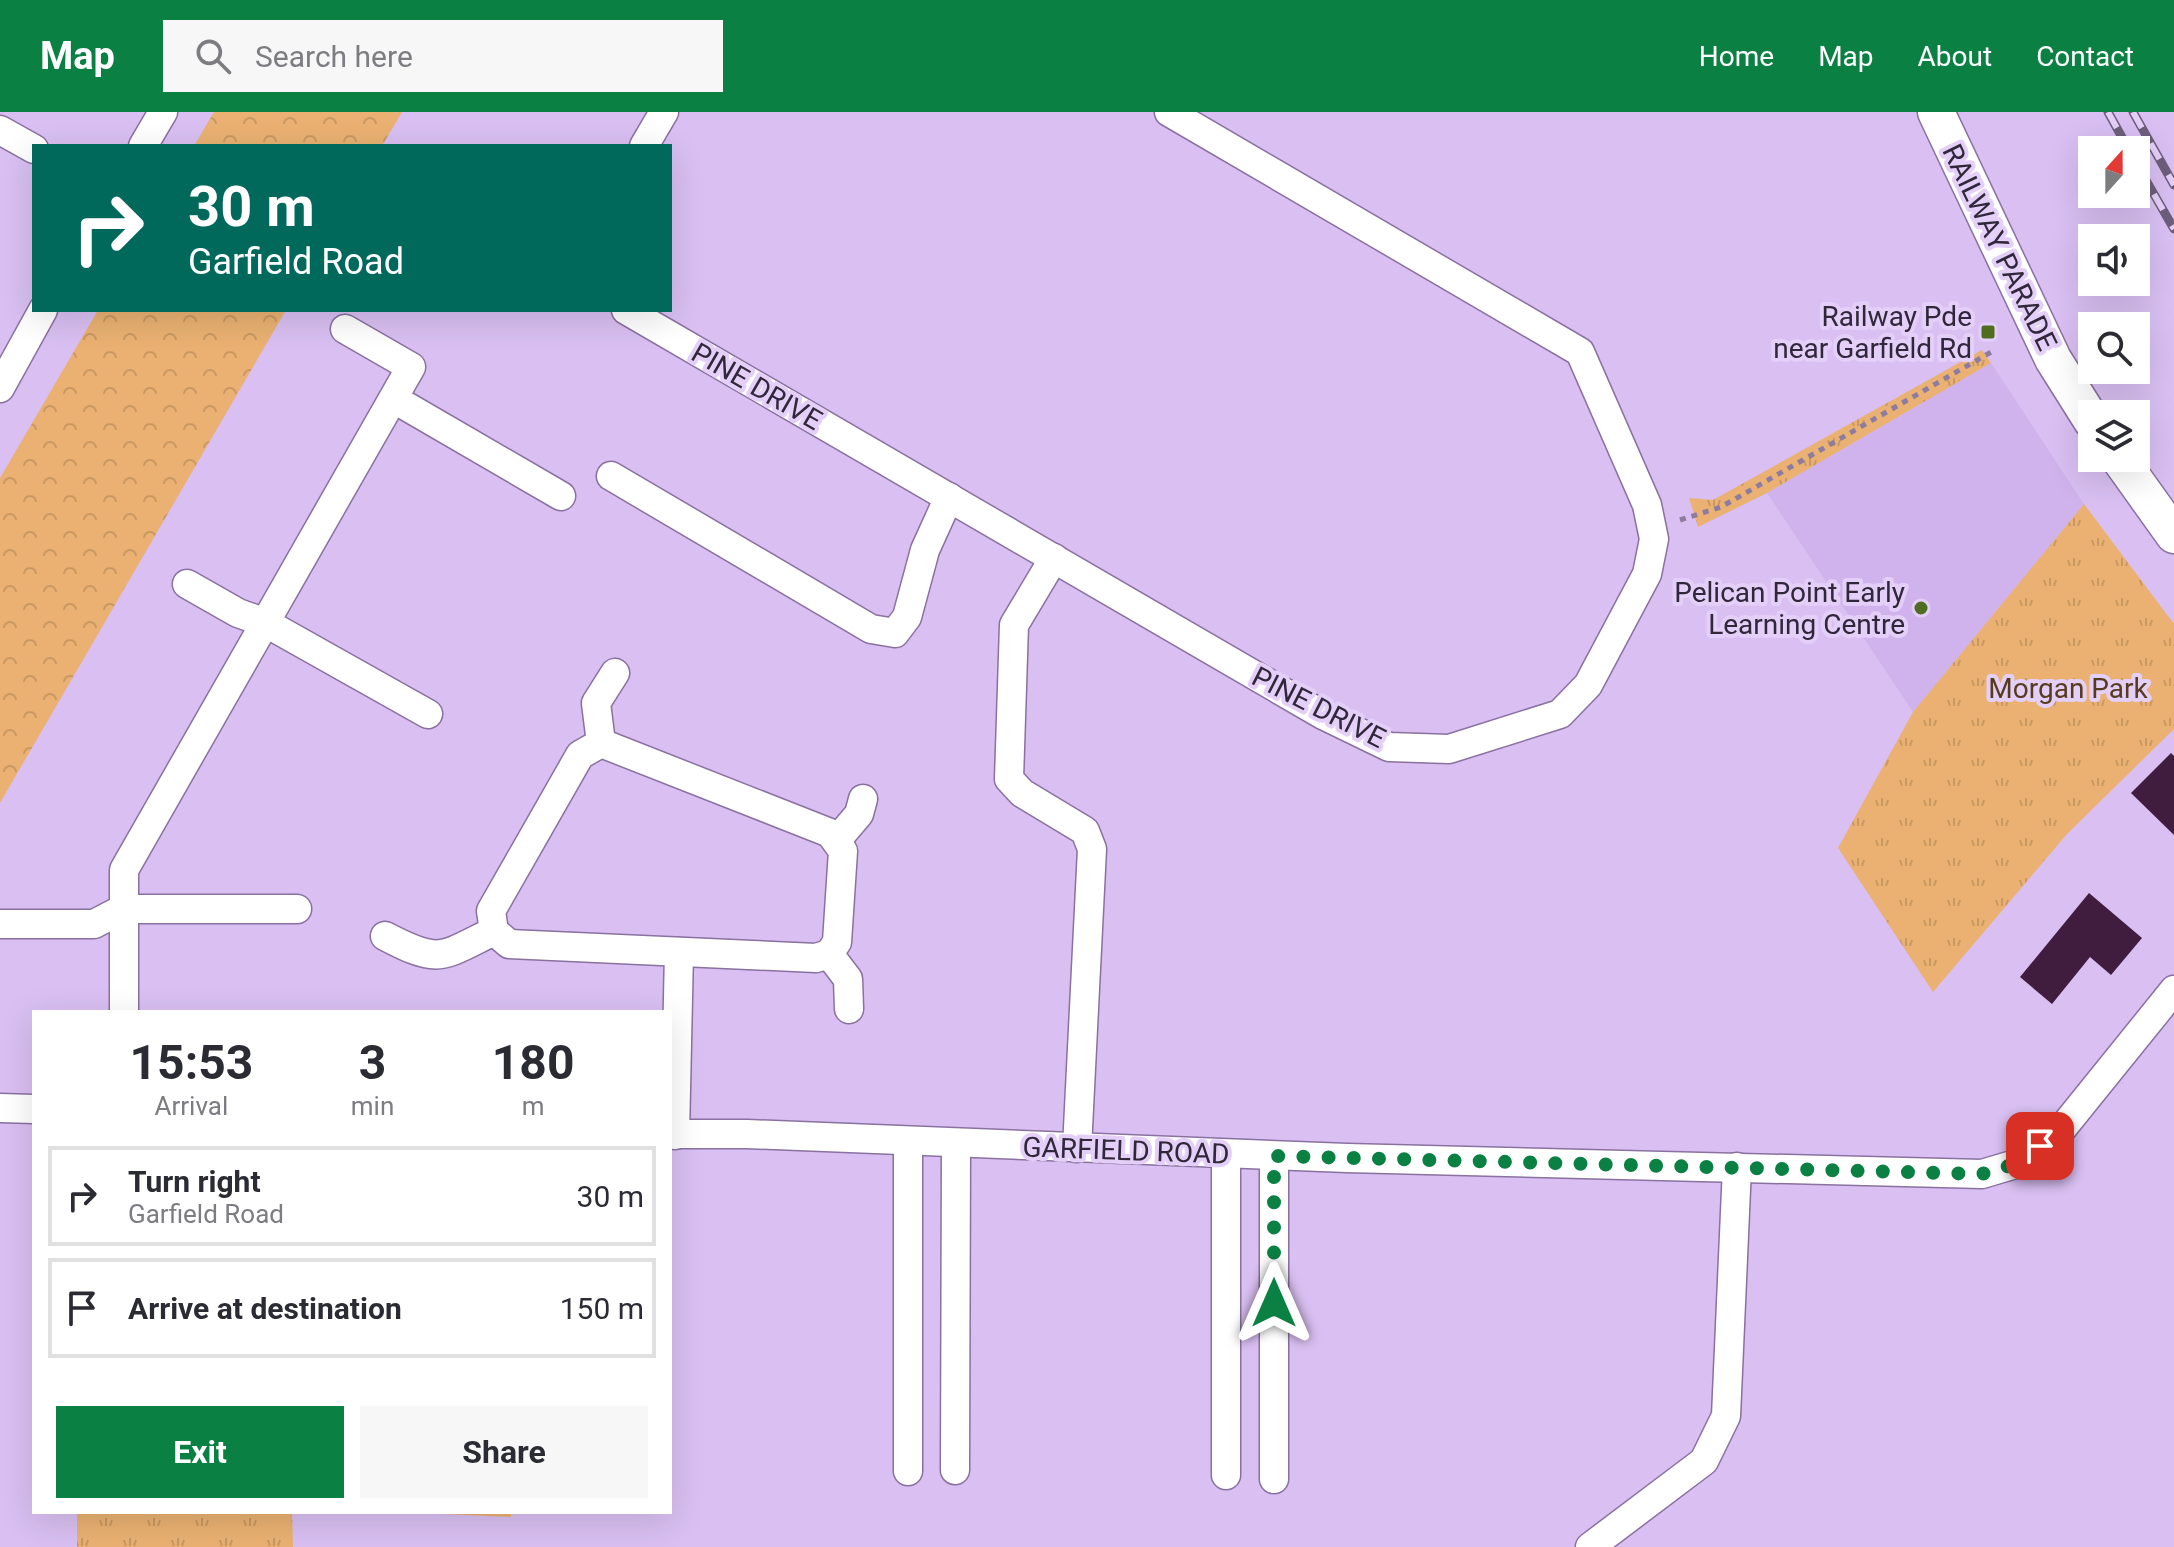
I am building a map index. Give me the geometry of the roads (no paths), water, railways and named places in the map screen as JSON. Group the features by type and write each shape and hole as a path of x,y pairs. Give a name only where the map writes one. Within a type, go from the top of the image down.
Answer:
{"street":[{"path":"144,144 163,112"},
{"path":"645,144 664,112"},
{"name":"PINE DRIVE","path":"629,312 1336,721 1389,747 1449,749 1560,714 1588,685 1647,574 1654,539 1647,505 1580,352 1169,112"},
{"name":"RAILWAY PARADE","path":"1936,112 2053,359 2079,400"},
{"path":"0,130 32,148"},
{"path":"0,388 42,312"},
{"path":"124,1010 124,870 411,367 345,329"},
{"path":"394,399 561,496"},
{"path":"2129,472 2174,535"},
{"path":"611,476 871,629 895,633 907,617 925,550 949,497"},
{"path":"1054,558 1014,625 1009,779 1022,793 1085,831 1092,849 1077,1148"},
{"path":"187,584 238,613 266,623 428,714"},
{"path":"601,743 596,703 615,673"},
{"path":"601,743 830,833 843,851 837,942 829,954 816,958 509,944 494,931 491,911 580,755 601,743"},
{"path":"836,841 859,814 863,799"},
{"path":"0,924 94,924 123,909 297,909"},
{"path":"385,936 421,955 447,954 494,931"},
{"path":"673,1134 679,952"},
{"path":"829,954 848,979 849,1009"},
{"name":"GARFIELD ROAD","path":"673,1134 747,1134 1274,1156 1982,1174 2019,1163 2061,1130 2174,990"},
{"path":"0,1108 32,1109"},
{"path":"908,1142 908,1471"},
{"path":"955,1470 956,1143"},
{"path":"1226,1154 1226,1475"},
{"path":"1274,1156 1274,1479"},
{"path":"1590,1547 1704,1461 1726,1416 1737,1167"}],"railway":[{"path":"2108,112 2121,136"},
{"path":"2133,112 2174,185"},
{"path":"2150,187 2174,229"}],"place":[{"name":"Railway Pde near Garfield Rd","path":"1988,332"},
{"name":"Pelican Point Early Learning Centre","path":"1921,608"}],"park label":[{"name":"Morgan Park","path":"2068,688"}]}
